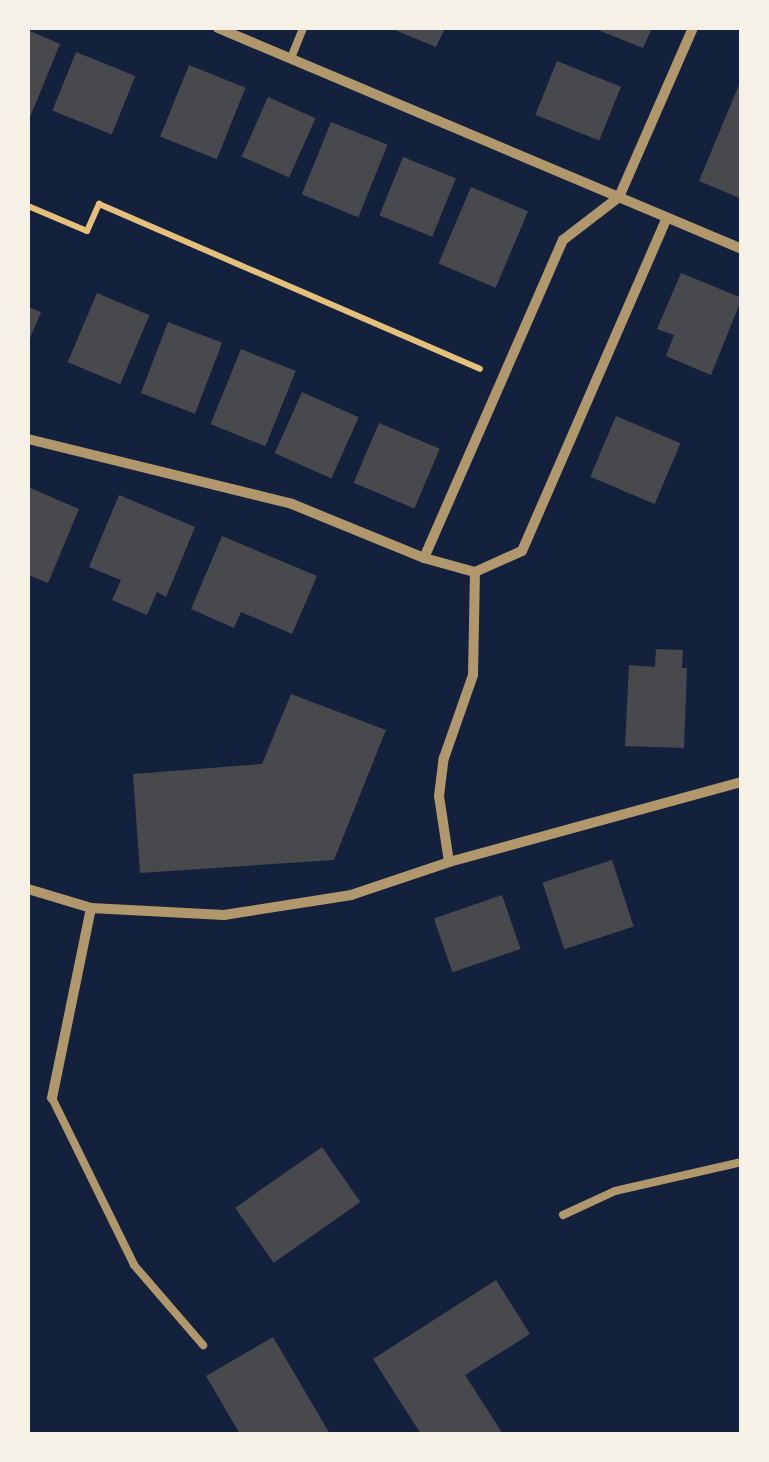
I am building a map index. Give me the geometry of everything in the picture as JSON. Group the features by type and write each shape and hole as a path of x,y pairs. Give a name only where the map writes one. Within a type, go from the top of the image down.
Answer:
{"street":[{"path":"218,28 742,249"},
{"path":"424,558 563,240 619,197 693,28"},
{"path":"28,439 292,504 424,558 475,572 522,551 667,218"},
{"path":"450,862 439,796 444,758 473,675 475,572"},
{"path":"28,889 92,908 224,915 351,895 450,862 742,782"},
{"path":"52,1098 92,908"}],"lane":[{"path":"291,58 302,28"},
{"path":"52,1098 134,1265 202,1345"},
{"path":"564,1215 614,1191 742,1162"}],"path":[{"path":"28,206 87,231 99,204 504,379"}],"building":[{"path":"390,28 445,28 436,47"},
{"path":"593,28 652,28 643,48"},
{"path":"28,30 60,44 28,122"},
{"path":"76,52 135,76 112,134 52,110"},
{"path":"557,61 621,87 599,141 535,115"},
{"path":"189,65 246,88 217,159 160,136"},
{"path":"742,80 742,199 699,181"},
{"path":"268,97 316,118 289,178 242,156"},
{"path":"331,122 388,145 358,217 302,194"},
{"path":"403,157 456,178 432,237 379,215"},
{"path":"471,187 528,211 496,288 439,263"},
{"path":"681,273 742,298 711,375 666,356 674,335 657,329"},
{"path":"97,293 149,315 120,384 68,362"},
{"path":"28,307 41,312 28,343"},
{"path":"168,322 222,343 195,414 141,393"},
{"path":"241,349 296,371 265,446 211,424"},
{"path":"302,392 359,417 331,478 275,453"},
{"path":"616,416 680,443 655,504 590,477"},
{"path":"379,423 440,449 414,509 354,483"},
{"path":"28,487 79,509 48,583 28,575"},
{"path":"119,495 195,527 166,597 157,592 147,615 112,600 121,580 89,567"},
{"path":"222,536 317,576 292,634 241,612 234,628 191,609"},
{"path":"656,649 683,650 682,668 687,668 684,748 625,746 629,665 655,667"},
{"path":"291,694 386,730 334,860 140,873 133,774 262,764"},
{"path":"612,860 634,927 564,949 543,883"},
{"path":"502,895 521,949 452,972 434,918"},
{"path":"322,1147 360,1202 274,1263 235,1208"},
{"path":"496,1280 530,1334 465,1375 503,1434 421,1434 373,1359"},
{"path":"273,1337 330,1434 240,1434 206,1376"}]}
